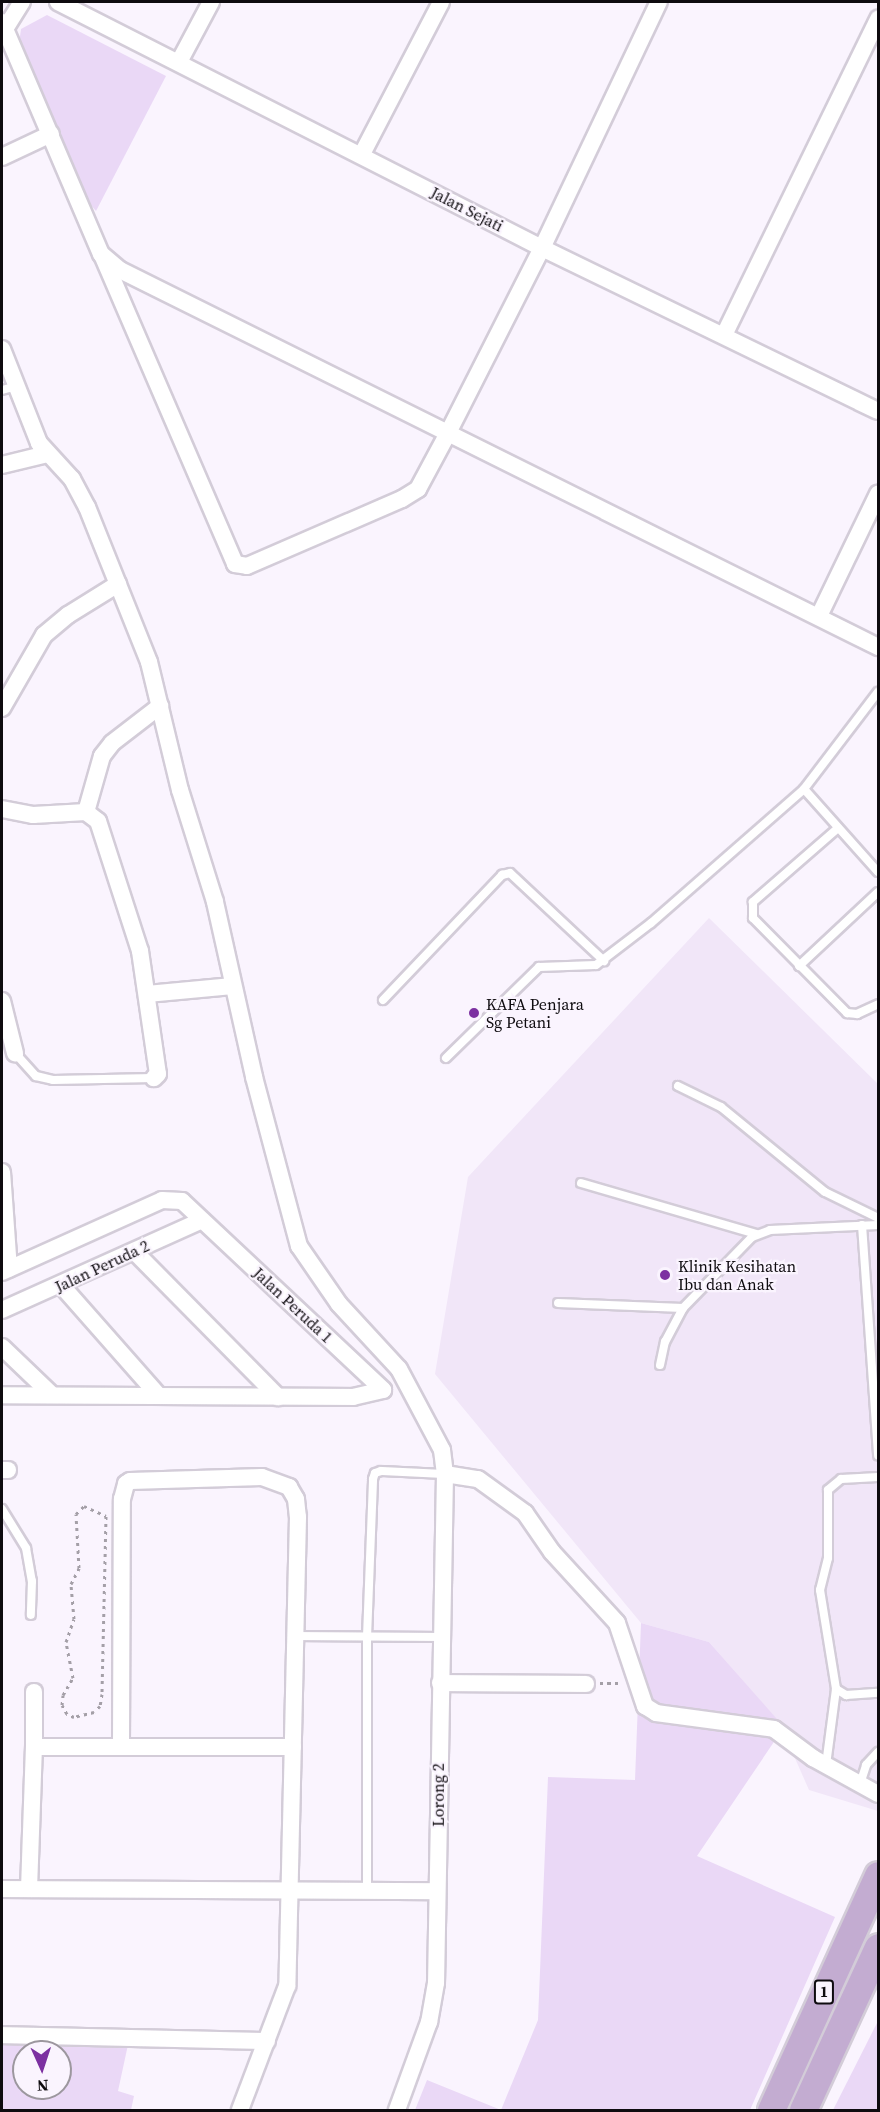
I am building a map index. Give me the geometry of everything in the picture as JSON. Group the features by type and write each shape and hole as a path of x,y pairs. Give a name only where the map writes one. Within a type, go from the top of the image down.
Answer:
{"main road":[{"name":"1","path":"771,2110 879,1875"},
{"name":"1","path":"803,2110 879,1947"}],"street":[{"path":"22,2 4,34 51,134 235,564 247,566 412,494 448,433 542,248 657,2"},
{"name":"Jalan Sejati","path":"58,2 362,154 542,248 879,411"},
{"path":"179,62 212,2"},
{"path":"362,154 441,2"},
{"path":"724,335 879,19"},
{"path":"2,157 51,134"},
{"path":"101,254 139,280 879,647"},
{"path":"2,349 9,388 47,454 72,479 87,507 146,651 180,790 215,902 233,986 299,1246 339,1304 399,1369 442,1450 445,1474 478,1479 525,1513 552,1552 617,1623 645,1707 656,1713 774,1729 826,1765 879,1794"},
{"path":"2,465 47,454"},
{"path":"819,616 879,494"},
{"path":"4,696 26,660 53,625 118,584"},
{"path":"86,812 102,756 127,730 160,706"},
{"path":"3,814 49,815 86,812 95,816 102,829 140,951 158,1074 154,1078"},
{"path":"147,994 233,986"},
{"path":"2,1001 15,1053"},
{"path":"2,1172 5,1270"},
{"name":"Jalan Peruda 1","path":"5,1270 162,1200 182,1201 383,1390 353,1397 278,1396"},
{"name":"Jalan Peruda 2","path":"2,1310 62,1286 202,1220"},
{"path":"135,1252 278,1396"},
{"path":"62,1286 158,1395"},
{"path":"2,1347 51,1394"},
{"path":"2,1395 278,1396"},
{"name":"Lorong 2","path":"397,2110 434,2002 445,1474"},
{"path":"121,1746 122,1499 130,1481 262,1478 289,1487 296,1499 298,1517 287,1986 240,2110"},
{"path":"440,1683 586,1683"},
{"path":"29,1889 34,1692"},
{"path":"34,1747 293,1747"},
{"path":"2,1889 437,1891"},
{"path":"2,2035 267,2041"}],"lane":[{"path":"446,1058 539,967 604,961 804,789 879,692"},
{"path":"804,789 879,872"},
{"path":"838,828 753,902 751,909 753,918 847,1013 857,1014 879,1004"},
{"path":"383,1000 502,875 510,873 604,961"},
{"path":"799,966 879,892"},
{"path":"15,1053 36,1076 53,1080 154,1078"},
{"path":"678,1086 726,1110 825,1192 879,1218"},
{"path":"581,1183 758,1234"},
{"path":"862,1225 879,1455"},
{"path":"660,1365 665,1342 683,1308 758,1234 770,1230 879,1225"},
{"path":"558,1303 683,1308"},
{"path":"368,1891 367,1637 375,1473 445,1474"},
{"path":"826,1765 836,1689 820,1590 828,1558 828,1491 841,1479 879,1477"},
{"path":"2,1509 26,1548 32,1581 31,1615"},
{"path":"295,1636 440,1637"},
{"path":"836,1689 846,1695 879,1693"},
{"path":"860,1784 866,1766 879,1752"}],"path":[{"path":"84,1506 106,1516 102,1694 100,1706 84,1717 67,1714 62,1706 63,1695 73,1678 66,1642 74,1619 70,1600 71,1584 79,1568 76,1514 84,1506"},
{"path":"586,1683 637,1683"}],"shaded area":[{"path":"47,15 166,76 96,211 81,194 19,44 21,29"},
{"name":"Klinik Kesihatan Ibu dan Anak","path":"709,918 878,1084 878,1811 809,1790 779,1722 709,1642 641,1623 435,1374 468,1177"},
{"path":"641,1623 709,1642 784,1727 697,1856 835,1917 750,2110 501,2110 538,2020 548,1777 635,1780"},
{"path":"878,2021 878,2110 833,2110"},
{"path":"2,2039 129,2040 118,2091 134,2096 131,2110 2,2110"},
{"path":"427,2080 501,2110 415,2110"}],"place":[{"name":"KAFA Penjara Sg Petani","path":"474,1013"},
{"name":"Klinik Kesihatan Ibu dan Anak","path":"665,1275"}]}
